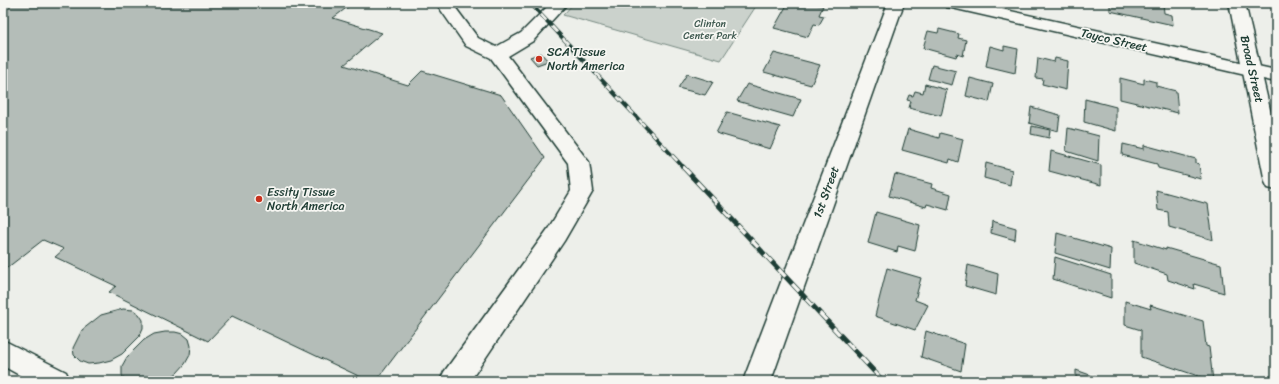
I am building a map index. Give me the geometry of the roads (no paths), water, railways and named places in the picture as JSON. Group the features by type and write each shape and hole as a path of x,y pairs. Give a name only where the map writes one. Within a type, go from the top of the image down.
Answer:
{"street":[{"path":"444,3 472,42 497,54 578,162 582,191 556,235 454,381"},
{"path":"497,54 527,37 560,3"},
{"name":"1st Street","path":"757,381 896,3"},
{"name":"Tayco Street","path":"952,3 1276,76"},
{"name":"Broad Street","path":"1237,3 1276,182"},
{"path":"3,352 56,381"}],"railway":[{"path":"530,3 684,168"},
{"path":"683,167 883,381"}],"place":[{"name":"SCA Tissue North America","path":"539,59"},
{"name":"Essity Tissue North America","path":"259,199"}],"park label":[{"name":"Clinton Center Park","path":"710,28"}]}
